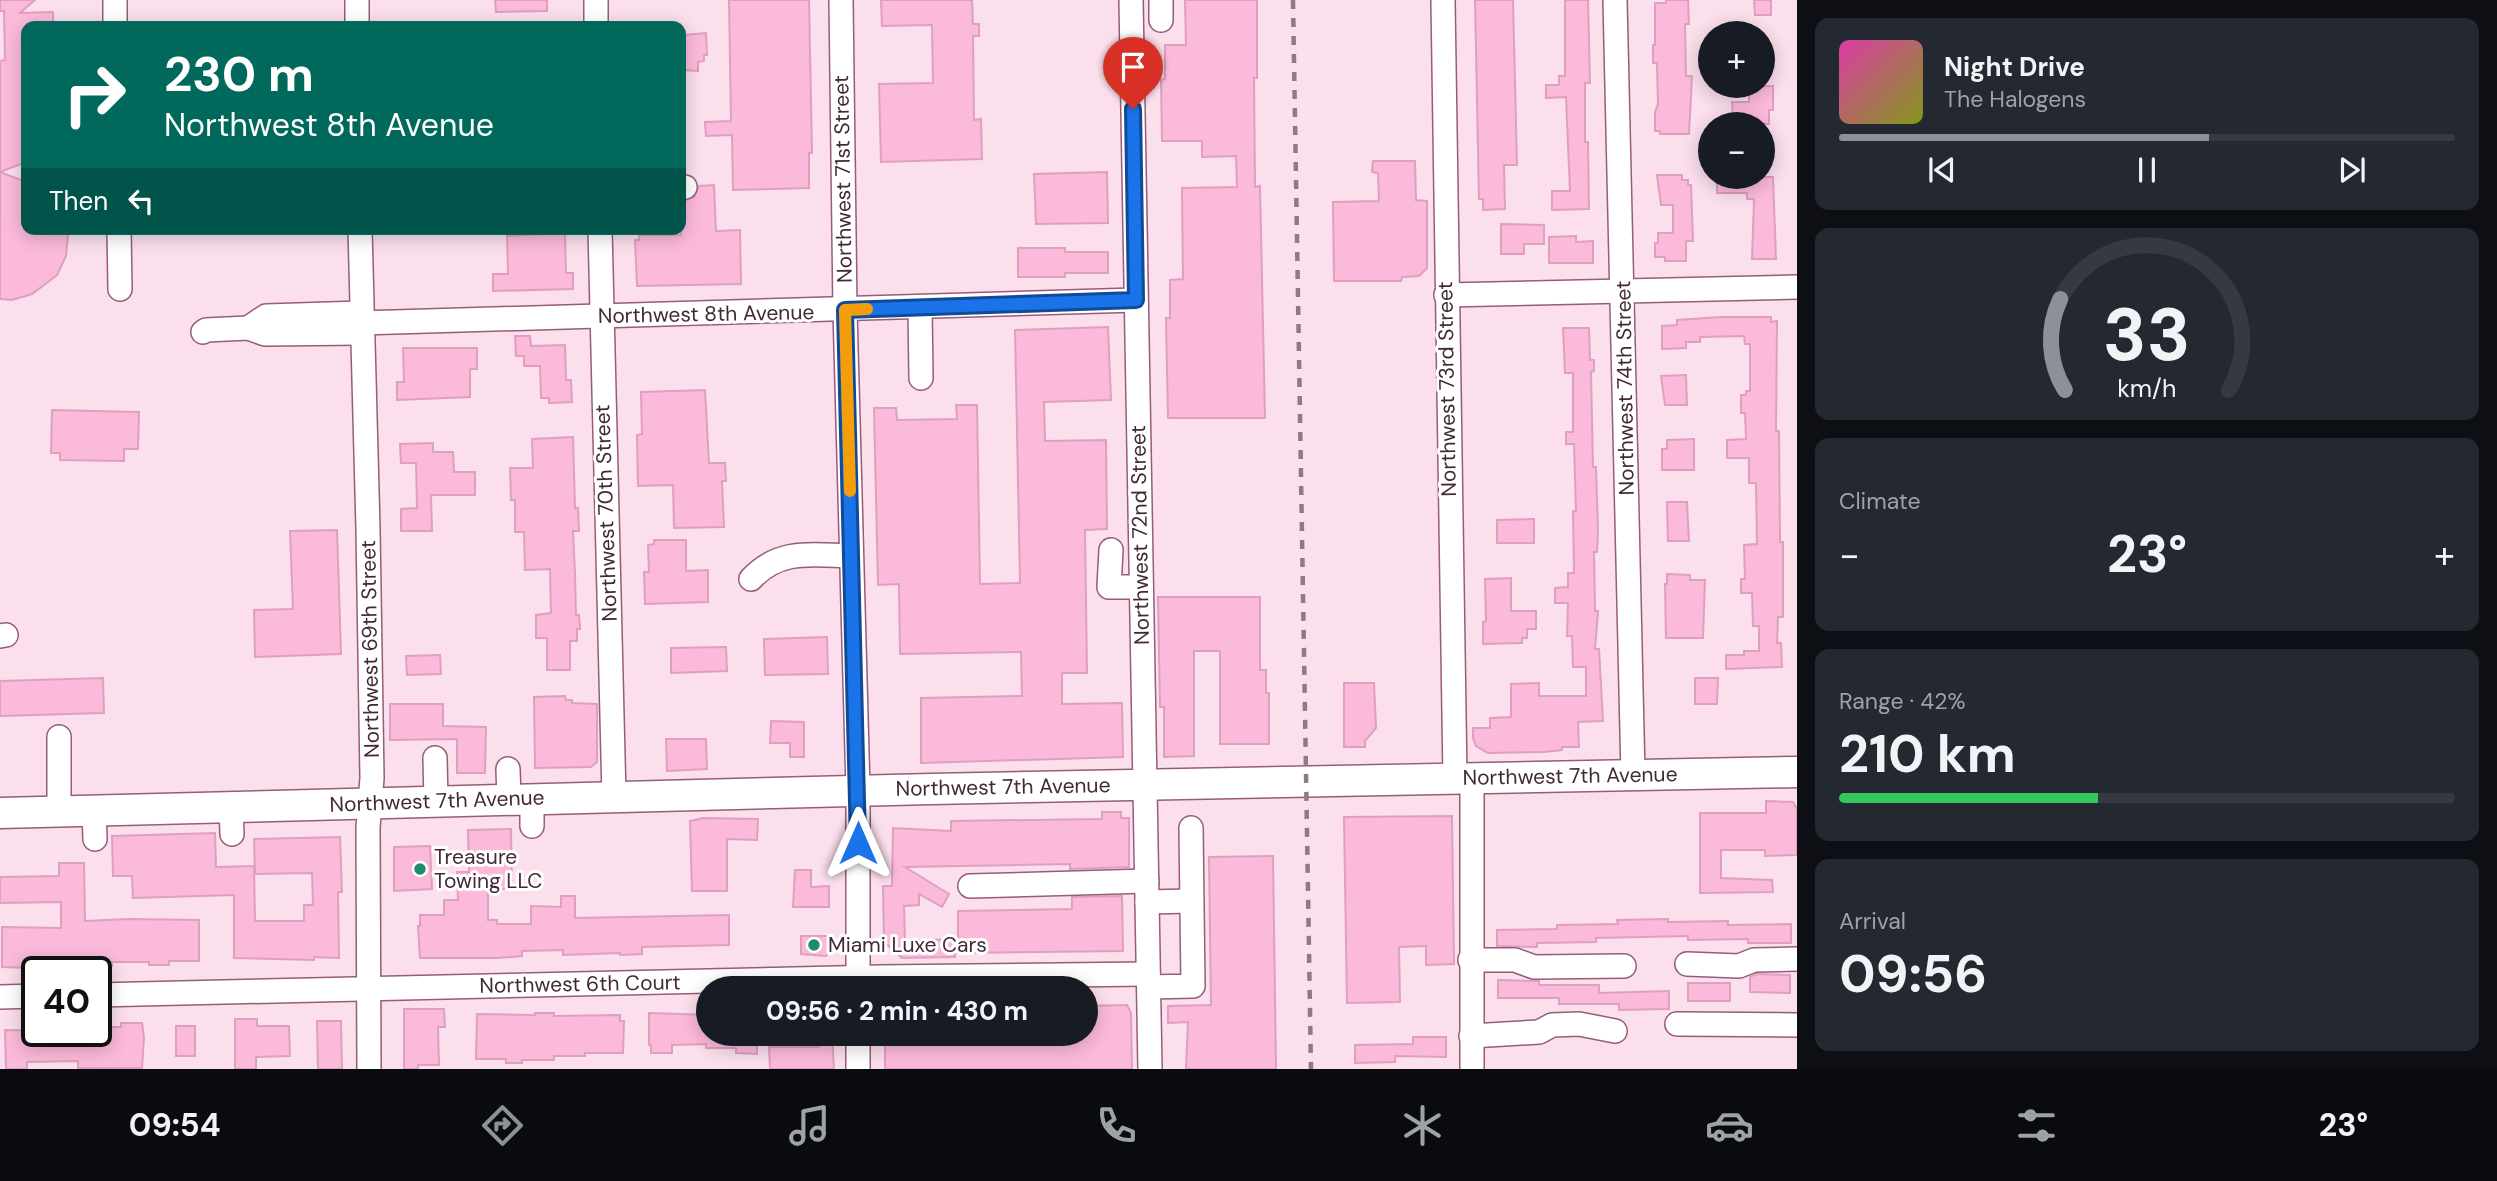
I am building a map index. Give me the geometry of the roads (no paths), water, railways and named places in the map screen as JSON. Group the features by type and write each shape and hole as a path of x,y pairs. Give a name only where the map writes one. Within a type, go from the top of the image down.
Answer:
{"main road":[{"name":"Northwest 7th Avenue","path":"0,813 59,812 95,825 232,820 370,803 436,802 524,808 614,797 858,790 1797,772"}],"street":[{"path":"114,0 115,21"},
{"path":"357,0 357,21"},
{"path":"596,0 596,21"},
{"name":"Northwest 71st Street","path":"841,0 845,310 858,790 858,976"},
{"name":"Northwest 72nd Street","path":"1131,0 1150,1069"},
{"name":"Northwest 73rd Street","path":"1443,0 1446,295 1472,1069"},
{"name":"Northwest 74th Street","path":"1615,0 1633,775"},
{"path":"118,235 120,289"},
{"name":"Northwest 69th Street","path":"360,235 368,529 381,759 370,803 367,990 369,1069"},
{"name":"Northwest 70th Street","path":"600,235 614,797"},
{"path":"1446,295 1797,287"},
{"name":"Northwest 8th Avenue","path":"203,332 248,328 265,334 361,323 1136,300"},
{"path":"920,307 921,378"},
{"path":"1111,550 1110,587 1141,587"},
{"path":"751,579 762,567 793,555 852,556"},
{"path":"59,737 59,812"},
{"path":"435,758 436,802"},
{"path":"508,769 524,808"},
{"path":"970,886 1147,892 1191,901 1191,828"},
{"name":"Northwest 6th Court","path":"1098,981 1149,981 1193,986 1191,901"},
{"path":"1687,964 1739,965 1754,960 1797,959"},
{"path":"1470,960 1515,960 1534,967 1624,966"},
{"name":"Northwest 6th Court","path":"112,995 696,985"},
{"path":"0,997 21,996"},
{"path":"1471,1036 1539,1032 1552,1025 1579,1024 1615,1031"},
{"path":"1677,1024 1797,1026"},
{"path":"858,1046 858,1069"}],"railway":[{"path":"1293,0 1311,1069"}],"place":[{"name":"Treasure Towing LLC","path":"420,869"},
{"name":"Miami Luxe Cars","path":"814,945"}]}
